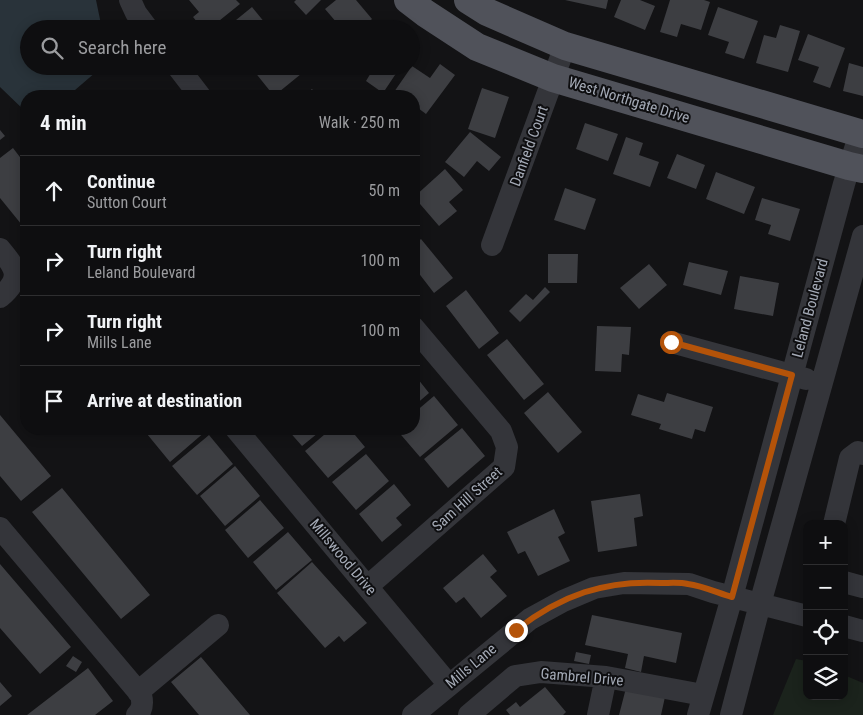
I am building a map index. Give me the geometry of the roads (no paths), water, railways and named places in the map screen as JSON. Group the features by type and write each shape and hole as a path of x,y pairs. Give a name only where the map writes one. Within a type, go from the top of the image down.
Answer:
{"main road":[{"name":"West Northgate Drive","path":"408,0 477,47 553,78 856,167"},
{"path":"468,0 488,12 565,46 862,133"}],"street":[{"path":"130,0 141,20"},
{"name":"Danfield Court","path":"492,245 565,46"},
{"path":"184,75 195,90"},
{"name":"Leland Boulevard","path":"700,705 732,597 792,375 856,167 862,133"},
{"name":"Leland Boulevard","path":"731,715 760,604 863,236"},
{"path":"0,249 14,266 15,275 8,291 0,297"},
{"name":"Sam Hill Street","path":"368,586 504,467 507,447 501,432 420,335"},
{"path":"671,342 822,384"},
{"name":"Millswood Drive","path":"241,435 368,586 448,685"},
{"path":"835,520 850,458 858,452 863,454"},
{"path":"0,528 141,695 143,703 141,712 137,715"},
{"name":"Mills Lane","path":"412,715 530,618 594,588 624,583 689,584 803,615"},
{"path":"848,583 863,587"},
{"path":"138,692 218,625"},
{"path":"848,627 863,631"},
{"name":"Gambrel Drive","path":"469,715 514,676 541,672 606,677 678,691 700,705"},
{"path":"598,715 606,677"}]}
